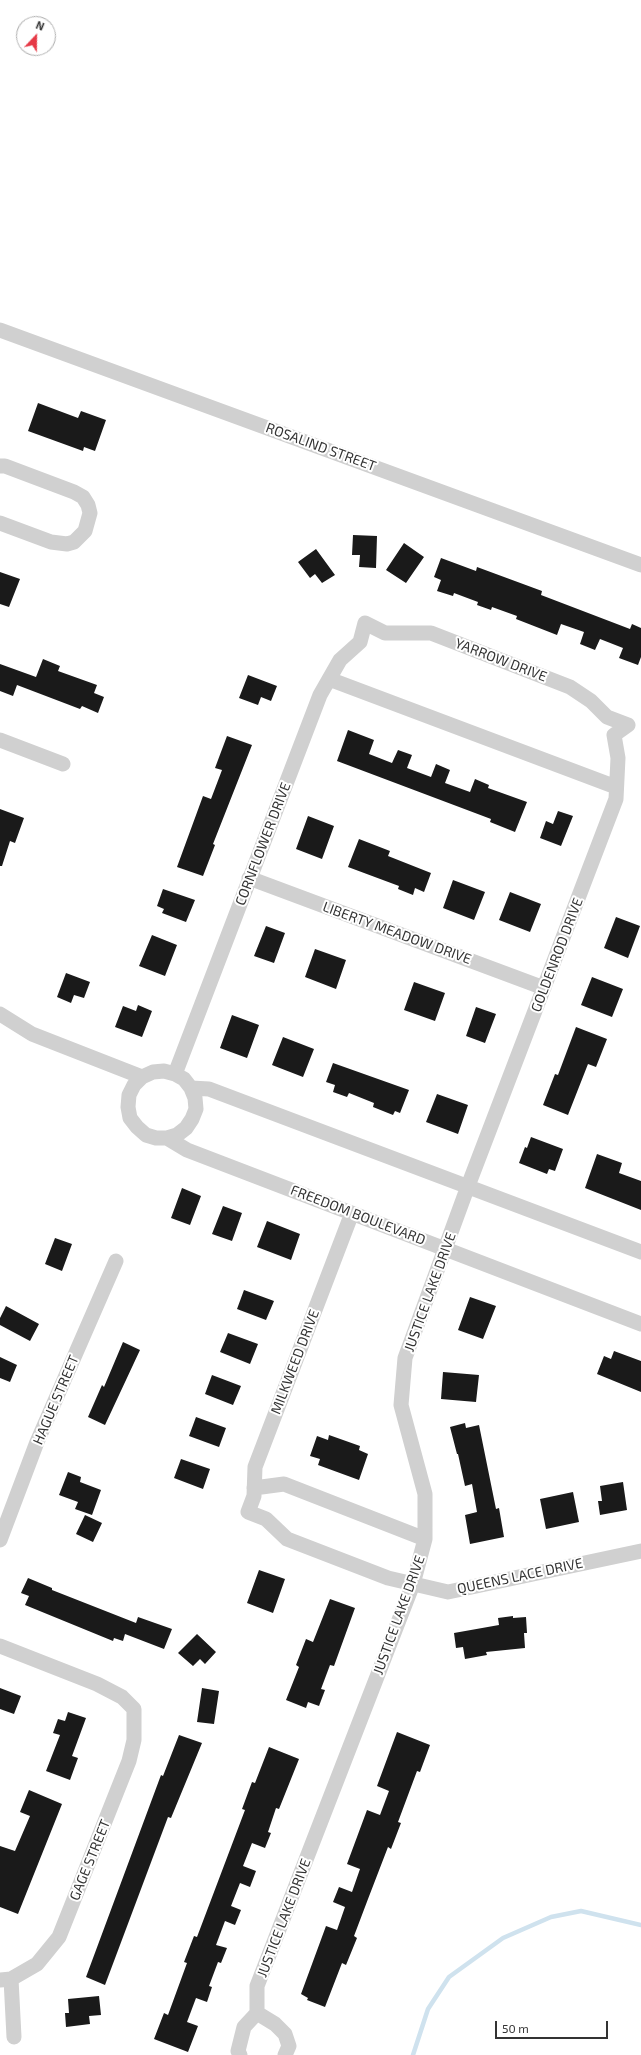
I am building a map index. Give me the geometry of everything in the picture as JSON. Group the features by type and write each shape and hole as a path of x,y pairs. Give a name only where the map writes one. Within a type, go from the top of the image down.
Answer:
{"street":[{"name":"ROSALIND STREET","path":"0,330 641,565"},
{"path":"0,466 5,466 74,492 82,497 88,505 90,513 85,531 74,542 67,544 51,542 0,523"},
{"name":"CORNFLOWER DRIVE","path":"175,1074 320,695 340,660 360,642 364,623"},
{"name":"YARROW DRIVE","path":"364,623 385,633 431,633 570,687 590,701 607,717 628,726"},
{"path":"329,679 616,787"},
{"name":"GOLDENROD DRIVE","path":"468,1186 616,799 618,758 614,735 628,726"},
{"path":"0,740 63,764"},
{"name":"LIBERTY MEADOW DRIVE","path":"249,878 544,988"},
{"path":"2,1016 32,1034 142,1077"},
{"path":"164,1071 175,1074 184,1080 191,1088 195,1098 196,1109 192,1120 186,1128 177,1135 167,1138 156,1138 146,1135 137,1128 130,1118 128,1107 129,1095 134,1085 142,1077 152,1072 164,1071"},
{"path":"191,1088 209,1089 641,1252"},
{"name":"FREEDOM BOULEVARD","path":"167,1138 187,1150 641,1324"},
{"name":"JUSTICE LAKE DRIVE","path":"256,2013 257,1986 413,1584 425,1539 425,1494 401,1405 405,1358 468,1186"},
{"name":"MILKWEED DRIVE","path":"248,1512 254,1496 255,1466 352,1213"},
{"name":"HAGUE STREET","path":"0,1540 38,1442 116,1261"},
{"path":"254,1488 284,1484 425,1539"},
{"name":"QUEENS LACE DRIVE","path":"248,1512 266,1519 287,1539 388,1578 448,1592 641,1550"},
{"name":"GAGE STREET","path":"0,1646 97,1684 122,1698 134,1709 134,1740 129,1761 59,1937 37,1964 5,1979"},
{"path":"5,1979 14,2037"},
{"path":"240,2055 238,2051 244,2027 256,2013 275,2024 285,2034 289,2046 286,2055"}],"building":[{"path":"38,403 78,418 81,411 106,420 95,451 84,447 83,451 28,431"},
{"path":"353,535 377,536 376,568 359,567 360,555 352,555"},
{"path":"404,543 424,557 406,583 386,570"},
{"path":"316,549 335,575 322,583 315,574 310,578 298,562"},
{"path":"441,558 476,571 477,567 542,591 541,595 630,629 632,624 641,628 641,657 638,665 619,658 623,648 600,639 595,650 580,644 584,632 561,624 557,635 516,619 517,616 492,607 491,610 477,605 478,602 454,593 453,596 437,591 441,580 434,577"},
{"path":"0,572 20,579 9,607 0,604"},
{"path":"43,659 60,666 58,671 97,685 94,693 104,697 98,713 82,706 80,709 17,685 13,696 0,691 0,664 36,677"},
{"path":"248,675 277,686 271,701 261,697 258,705 239,698"},
{"path":"348,730 374,740 369,754 392,763 398,750 412,755 407,768 431,777 436,764 450,770 445,783 470,792 475,779 489,785 488,788 527,802 515,832 490,822 491,819 337,761"},
{"path":"227,736 252,745 213,844 215,845 203,876 177,867 203,796 211,799 222,770 215,768"},
{"path":"0,809 24,818 15,843 10,841 2,866 0,866"},
{"path":"558,811 573,816 561,846 540,838 546,821 553,824"},
{"path":"308,816 334,826 322,859 296,849"},
{"path":"359,839 390,851 388,856 431,873 424,892 415,888 413,895 398,889 399,886 348,867"},
{"path":"453,880 485,892 474,920 443,908"},
{"path":"163,889 195,900 186,922 162,913 164,909 157,906"},
{"path":"510,892 541,904 530,932 499,920"},
{"path":"616,917 640,926 628,958 604,948"},
{"path":"266,926 285,933 274,963 254,956"},
{"path":"152,935 177,945 165,976 139,966"},
{"path":"315,949 346,960 336,989 305,977"},
{"path":"66,973 90,982 84,998 74,995 71,1003 57,997"},
{"path":"592,977 623,989 612,1017 581,1005"},
{"path":"414,982 445,993 435,1021 404,1010"},
{"path":"138,1005 152,1011 142,1037 115,1027 123,1006 136,1011"},
{"path":"476,1007 496,1014 485,1043 466,1036"},
{"path":"232,1015 259,1025 247,1058 220,1048"},
{"path":"576,1027 607,1039 596,1067 588,1064 568,1115 543,1105 555,1074 558,1075"},
{"path":"283,1037 314,1049 303,1077 272,1065"},
{"path":"333,1063 409,1090 400,1113 395,1111 393,1115 373,1107 374,1103 349,1093 347,1097 333,1092 335,1085 326,1082"},
{"path":"437,1094 468,1105 458,1134 426,1122"},
{"path":"531,1137 563,1149 555,1171 549,1169 547,1174 519,1163 525,1147 527,1148"},
{"path":"597,1154 622,1163 619,1173 641,1181 641,1210 585,1188"},
{"path":"182,1188 201,1196 190,1225 171,1218"},
{"path":"223,1206 242,1213 232,1241 212,1234"},
{"path":"267,1221 300,1234 291,1260 257,1247"},
{"path":"55,1238 72,1244 62,1271 45,1264"},
{"path":"244,1290 274,1301 266,1320 237,1309"},
{"path":"470,1297 496,1306 483,1339 458,1330"},
{"path":"6,1306 39,1324 30,1341 0,1325 0,1318"},
{"path":"228,1333 258,1344 250,1364 220,1352"},
{"path":"123,1342 140,1350 105,1425 88,1417 102,1385 104,1387"},
{"path":"614,1351 641,1361 641,1392 597,1374 604,1356 611,1359"},
{"path":"0,1357 17,1365 10,1382 0,1378"},
{"path":"443,1372 479,1375 476,1402 441,1399"},
{"path":"212,1375 241,1386 233,1405 205,1394"},
{"path":"196,1417 226,1428 219,1447 189,1436"},
{"path":"465,1423 466,1428 479,1425 496,1509 499,1508 504,1537 470,1544 465,1515 477,1512 472,1484 465,1486 450,1427"},
{"path":"329,1435 360,1446 359,1450 368,1454 359,1480 318,1465 320,1459 310,1456 317,1436 328,1440"},
{"path":"181,1459 210,1469 203,1489 174,1478"},
{"path":"68,1472 81,1477 80,1482 101,1490 92,1515 75,1509 78,1502 59,1495"},
{"path":"623,1482 627,1510 600,1515 598,1501 602,1501 600,1486"},
{"path":"573,1492 579,1522 546,1529 540,1499"},
{"path":"85,1515 102,1523 93,1542 76,1534"},
{"path":"259,1570 285,1579 273,1613 247,1603"},
{"path":"28,1578 52,1588 52,1590 136,1623 138,1617 172,1629 164,1649 125,1634 123,1641 114,1638 113,1641 25,1605 29,1596 21,1593"},
{"path":"330,1599 355,1608 334,1666 330,1665 321,1689 325,1690 319,1706 308,1702 306,1708 286,1700 299,1667 296,1665 306,1639 313,1642"},
{"path":"513,1616 513,1618 526,1617 527,1633 524,1633 525,1648 486,1652 487,1655 465,1659 463,1647 456,1648 454,1633 499,1625 498,1618"},
{"path":"197,1634 216,1652 205,1664 200,1659 193,1666 178,1653"},
{"path":"0,1688 21,1696 14,1714 0,1709"},
{"path":"202,1688 219,1691 214,1724 197,1722"},
{"path":"68,1712 86,1718 72,1756 78,1758 70,1780 46,1771 60,1735 53,1733 58,1719 65,1721"},
{"path":"397,1732 430,1745 420,1772 417,1771 398,1822 401,1823 391,1849 388,1847 354,1936 357,1938 346,1965 342,1963 325,2007 307,2000 308,1998 301,1994 326,1926 337,1930 345,1907 333,1902 339,1887 352,1892 360,1869 347,1864 367,1810 380,1815 389,1791 377,1786"},
{"path":"179,1735 202,1743 171,1818 168,1817 105,1985 86,1977 161,1775 163,1776"},
{"path":"269,1747 299,1759 279,1809 276,1808 268,1832 271,1833 265,1848 252,1843 243,1866 256,1871 250,1887 240,1883 231,1906 241,1910 235,1925 225,1921 216,1945 227,1948 221,1963 218,1962 209,1986 212,1987 207,2002 196,1998 187,2022 198,2026 188,2052 154,2039 164,2013 168,2015 187,1963 184,1962 194,1936 197,1937 245,1810 242,1809 252,1782 255,1783"},
{"path":"29,1790 62,1804 18,1914 0,1907 0,1846 15,1851 30,1816 20,1812"},
{"path":"99,1996 101,2015 89,2016 90,2024 66,2027 65,2013 69,2013 68,1999"}],"waterway":[{"path":"413,2055 428,2009 449,1977 503,1938 551,1917 581,1911 641,1925"}]}
